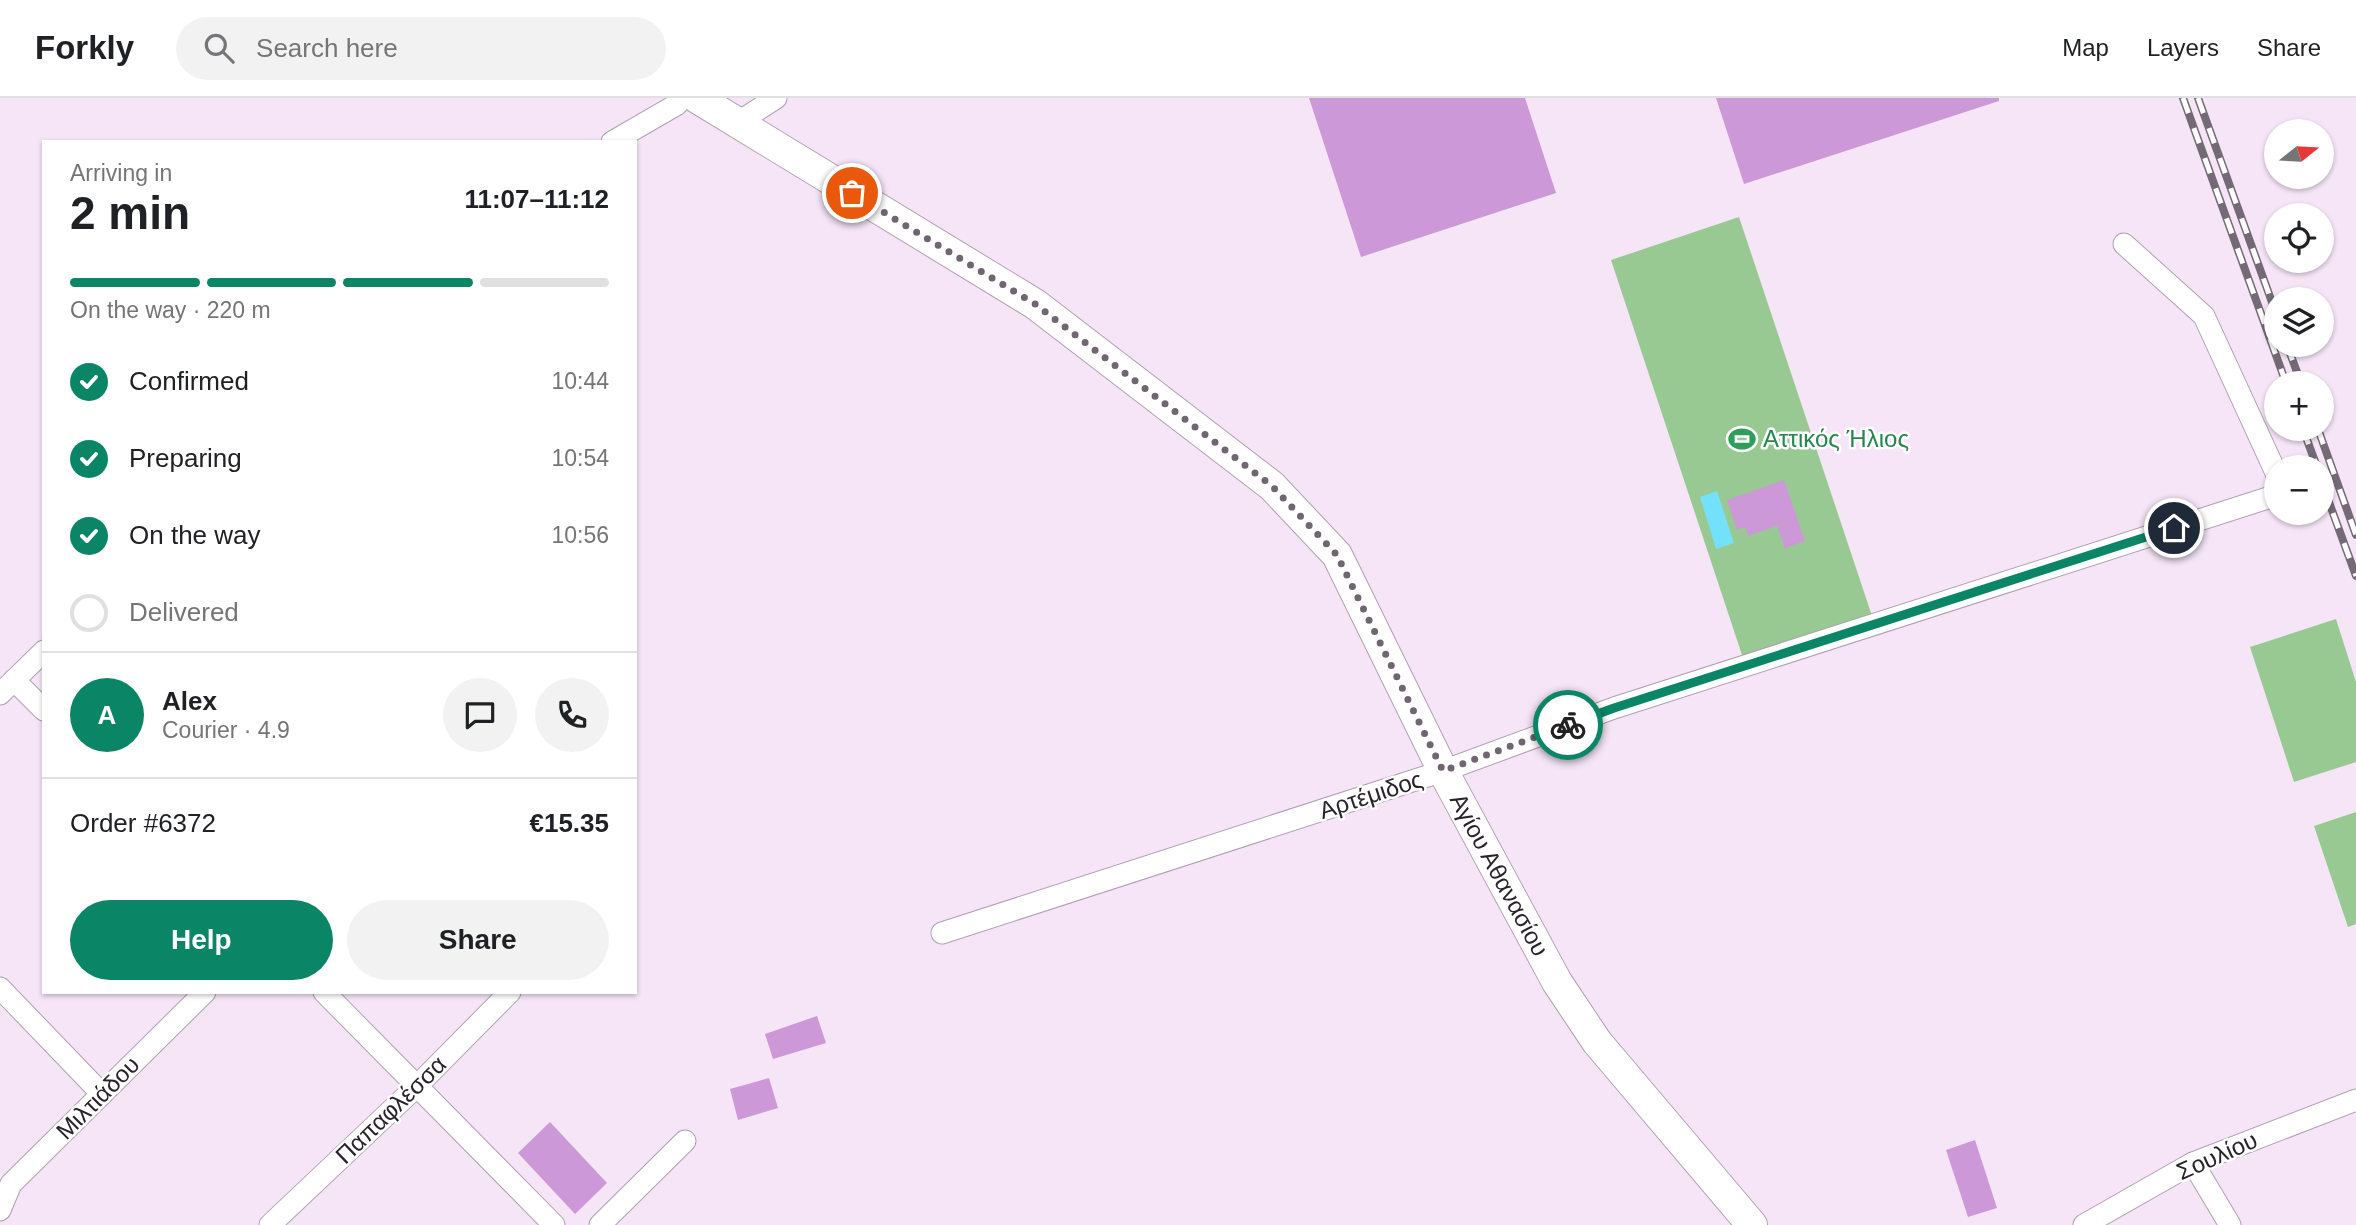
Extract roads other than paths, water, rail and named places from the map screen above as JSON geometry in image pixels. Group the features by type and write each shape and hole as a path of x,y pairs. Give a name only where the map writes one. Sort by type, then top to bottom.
{"street":[{"path":"615,140 676,105 683,98"},
{"name":"Αγίου Αθανασίου","path":"697,98 1035,304 1272,486 1337,555 1443,771 1557,982 1597,1042 1752,1225"},
{"path":"737,123 776,98"},
{"path":"2124,244 2204,316 2268,455"},
{"name":"Αρτέμιδος","path":"942,933 1443,771 1614,708 2264,499"},
{"path":"42,653 7,687 42,709"},
{"path":"0,988 102,1094"},
{"name":"Μιλτιάδου","path":"0,1210 11,1184 203,994"},
{"path":"326,994 554,1225"},
{"name":"Παπαφλέσσα","path":"270,1225 508,994"},
{"name":"Σουλίου","path":"2084,1225 2193,1163 2356,1100"},
{"path":"600,1225 685,1141"},
{"path":"2193,1163 2230,1225"}],"water":[{"path":"1717,491 1734,543 1716,549 1700,497"}],"railway":[{"path":"2183,98 2282,371"},
{"path":"2198,98 2266,287"},
{"path":"2291,357 2297,371"},
{"path":"2307,441 2313,455"},
{"path":"2322,441 2356,535"},
{"path":"2334,516 2356,576"}],"place":[{"name":"Αττικός Ήλιος","path":"1742,439"}]}
